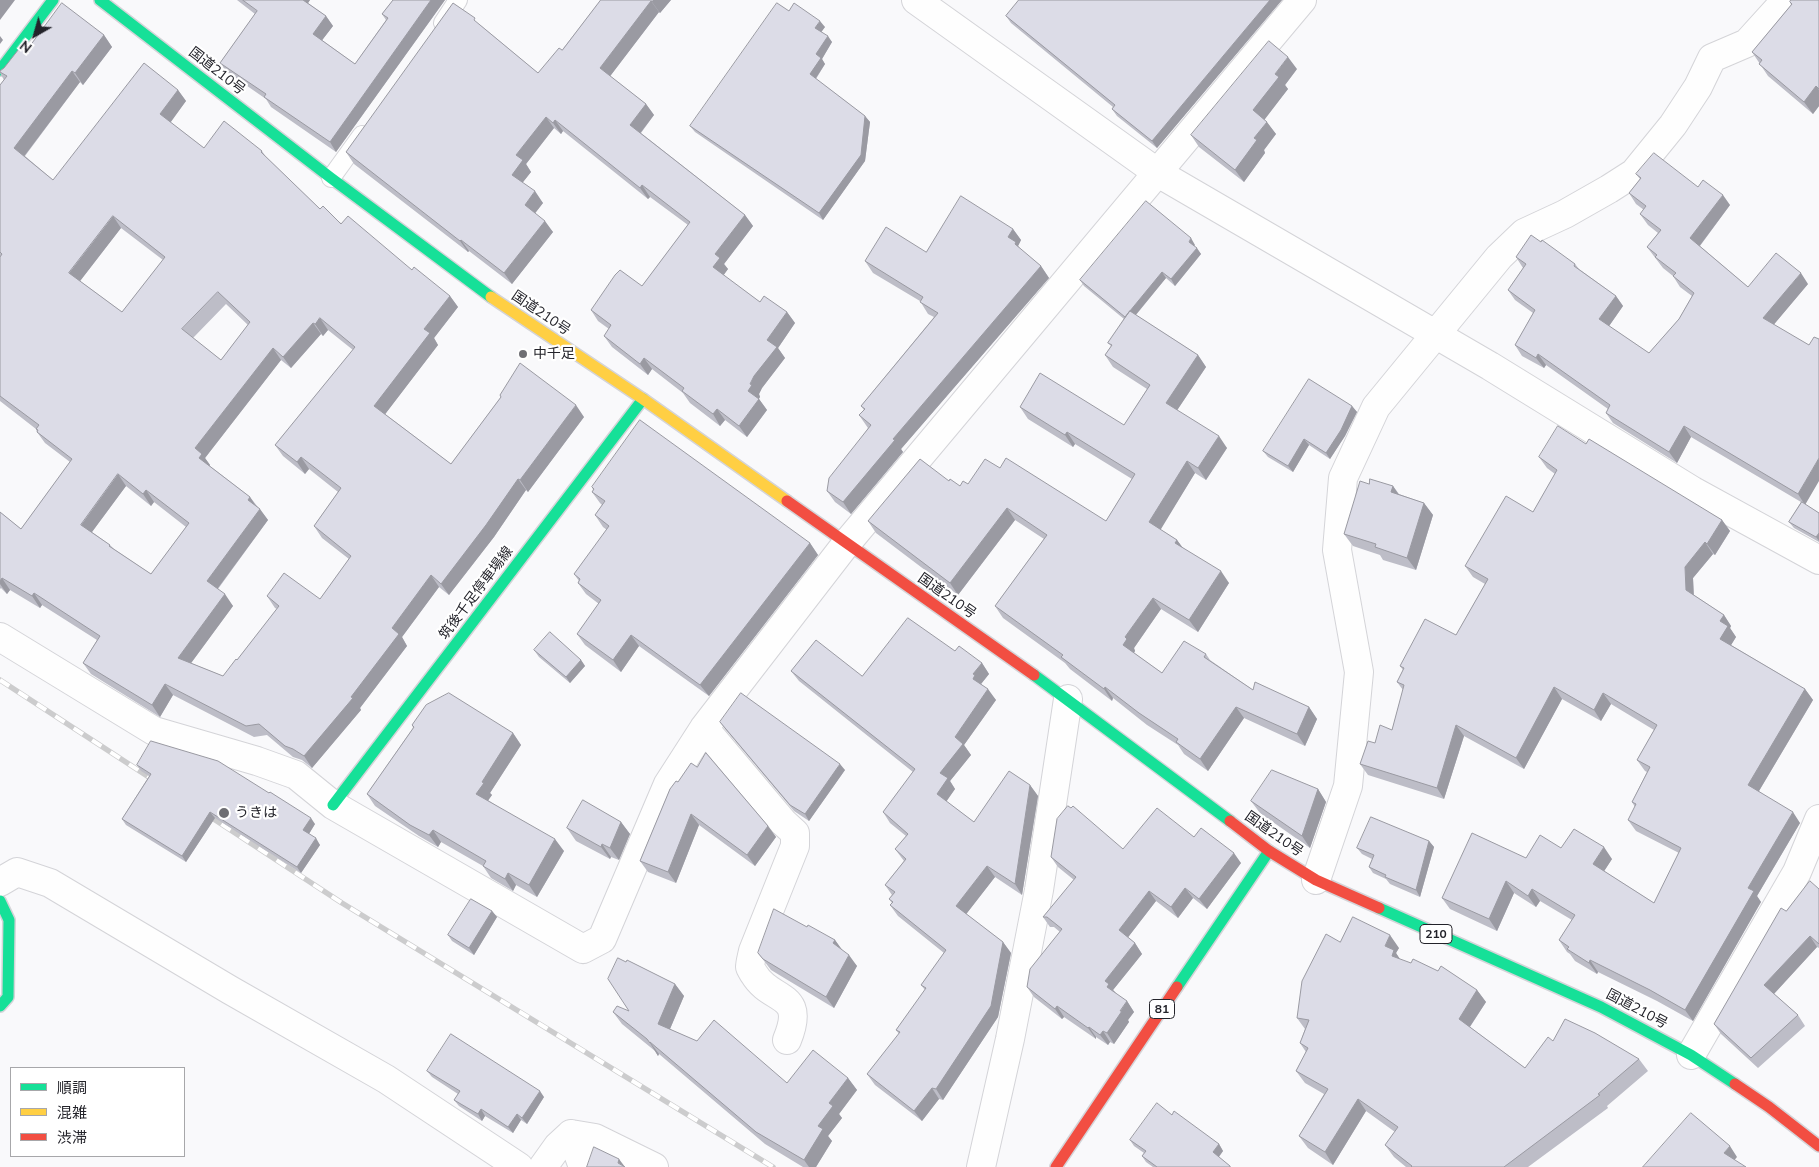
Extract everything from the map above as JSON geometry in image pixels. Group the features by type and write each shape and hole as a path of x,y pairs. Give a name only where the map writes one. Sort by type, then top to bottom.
{"main road":[{"path":"0,70 53,0"},
{"name":"国道210号","path":"100,0 331,178 495,300 642,399 1068,699 1268,851 1316,880 1601,1007 1691,1055 1769,1107 1819,1146"},
{"name":"筑後千足停車場線","path":"333,805 642,399"},
{"name":"81","path":"1056,1167 1268,851"},
{"path":"0,901 9,920 8,997 0,1006"}],"street":[{"path":"916,0 1158,173 1498,371 1693,491 1819,560"},
{"path":"0,637 154,731 257,761 296,775 333,805 583,949 602,939 668,784 704,728 846,544 1302,0"},
{"path":"1316,880 1348,786 1359,672 1337,550 1343,478 1376,407 1499,257 1524,233 1565,214 1634,173 1673,125 1698,87 1712,58 1747,43 1786,0"},
{"path":"981,1167 1010,1039 1039,890 1068,699"},
{"path":"704,728 771,808 795,833 795,846 753,951 750,968 757,980 785,1000 792,1010 793,1026 787,1040"},
{"path":"1691,1055 1797,872 1819,819"},
{"path":"0,882 17,872 50,882 230,990 386,1078 519,1167"},
{"path":"543,1167 558,1146 571,1134"},
{"path":"571,1134 583,1167"},
{"path":"571,1134 595,1138 654,1167"}],"lane":[{"path":"430,40 458,0"},
{"path":"331,178 372,121"}],"building":[{"path":"243,0 303,0 326,16 313,34 355,64 388,18 382,14 393,0 431,0 330,142 264,97 266,94 220,63 257,11"},
{"path":"601,0 654,0 651,1 600,68 646,104 630,125 745,215 715,254 720,258 713,267 760,302 764,296 787,312 767,340 777,347 750,384 752,385 748,391 759,399 739,426 717,409 713,414 682,391 684,388 644,358 640,364 604,336 611,325 591,310 615,275 620,270 642,286 690,222 642,185 640,188 555,120 553,123 546,117 516,155 523,160 512,175 535,191 525,205 545,221 504,273 346,152 453,3 475,18 474,20 538,73 559,48 562,50"},
{"path":"1019,0 1270,0 1152,141 1112,109 1115,105 1006,16"},
{"path":"1791,0 1819,0 1819,89 1816,86 1804,102 1759,64 1762,60 1752,52 1792,4"},
{"path":"62,3 104,35 75,73 72,71 14,148 53,180 144,63 178,90 160,114 204,148 224,121 262,151 320,209 323,206 341,224 348,216 412,270 414,267 450,296 424,329 430,333 374,406 451,464 501,397 500,395 520,363 576,405 520,480 518,479 441,584 431,575 392,628 399,634 351,697 353,698 304,756 285,746 259,724 246,726 165,684 152,705 83,663 100,636 34,593 32,596 2,578 0,581 0,512 21,529 72,459 37,432 38,430 36,429 39,425 0,396 0,257 2,254 0,252 0,85 7,76 0,71 22,45 28,48","holes":["113,216 165,257 122,312 69,273","218,292 250,322 221,360 182,329","320,318 355,347 275,445 297,462 301,457 341,488 314,526 351,556 320,599 284,573 267,596 279,606 223,676 178,658 225,594 207,581 260,509 248,500 250,497 199,458 202,454 195,448 273,348 283,357 313,323 315,324","118,474 143,494 146,490 189,523 151,574 81,525"]},
{"path":"777,3 789,11 794,3 820,21 815,28 828,36 816,54 821,58 810,74 865,116 861,155 819,213 690,126"},
{"path":"1269,41 1288,57 1275,74 1279,77 1253,110 1267,122 1254,138 1257,140 1235,170 1191,135"},
{"path":"1654,153 1698,187 1703,180 1723,195 1690,238 1748,287 1776,253 1801,273 1763,318 1809,345 1814,337 1819,339 1819,458 1798,494 1684,426 1669,452 1606,413 1610,405 1538,354 1536,358 1515,345 1535,310 1508,290 1526,264 1516,257 1531,235 1541,242 1542,240 1616,296 1599,319 1649,353 1679,319 1694,293 1673,276 1676,273 1655,257 1657,255 1647,247 1661,230 1640,214 1646,206 1629,193 1641,178 1636,174"},
{"path":"961,196 1013,229 1008,237 1016,242 1015,244 1041,266 893,439 895,440 843,502 827,491 829,478 871,425 859,415 865,409 861,406 938,313 920,302 923,297 865,261 886,227 926,252"},
{"path":"1146,201 1191,238 1189,242 1197,248 1171,279 1162,272 1125,317 1080,280"},
{"path":"1130,311 1198,355 1166,403 1219,436 1198,468 1187,461 1149,522 1177,540 1175,543 1221,571 1189,620 1153,598 1125,637 1127,639 1123,645 1162,673 1184,641 1206,654 1204,657 1253,690 1255,682 1309,707 1297,734 1236,707 1200,759 1176,742 1178,739 1105,687 1104,689 1061,657 1063,655 995,606 1047,535 1007,508 950,583 868,521 920,459 949,481 950,479 960,486 963,481 968,484 985,459 1000,468 1006,458 1106,521 1135,474 1067,432 1065,435 1020,407 1040,373 1124,425 1150,385 1105,355 1112,345 1108,343"},
{"path":"1309,379 1352,406 1341,430 1326,453 1304,439 1288,466 1263,451"},
{"path":"640,420 810,543 700,685 631,635 613,660 577,634 601,600 578,583 580,579 574,574 609,526 595,515 605,501 592,492 594,489 592,487"},
{"path":"1558,426 1586,444 1589,439 1722,520 1707,544 1705,542 1685,567 1686,590 1724,615 1720,621 1728,626 1720,639 1805,689 1748,785 1793,812 1748,888 1754,891 1685,1010 1590,960 1589,963 1567,949 1569,947 1559,940 1575,915 1532,889 1528,896 1506,881 1489,919 1442,898 1472,833 1526,858 1540,835 1561,848 1574,829 1604,847 1593,864 1654,903 1681,848 1628,820 1636,804 1632,802 1650,767 1637,760 1657,725 1603,693 1594,710 1554,687 1516,758 1456,725 1437,788 1360,764 1368,741 1375,743 1380,725 1392,730 1404,685 1397,682 1404,668 1400,666 1425,619 1456,635 1488,579 1465,566 1506,496 1533,512 1557,470 1539,457"},
{"path":"1370,479 1393,486 1391,492 1424,503 1407,558 1375,547 1376,544 1344,534 1360,481 1369,484"},
{"path":"1802,502 1819,513 1819,533 1816,537 1789,522"},
{"path":"908,618 955,651 959,646 982,663 973,674 975,675 973,679 988,689 955,737 963,744 940,773 948,778 937,794 974,822 1009,771 1030,785 1015,884 987,866 956,906 1003,942 991,1006 936,1089 932,1088 914,1111 867,1074 900,1032 896,1030 926,988 921,985 946,950 890,905 893,902 889,899 895,892 885,885 906,859 895,849 908,834 883,812 915,769 791,671 816,640 862,676"},
{"path":"550,632 581,660 566,677 534,650"},
{"path":"449,693 513,733 476,794 555,839 529,885 508,873 505,879 483,866 486,861 433,830 429,835 410,825 367,794 414,727 412,725 426,705"},
{"path":"741,693 840,764 805,814 790,805 720,722"},
{"path":"151,741 218,761 311,818 303,830 316,838 297,867 210,812 182,856 122,819 151,774 137,765"},
{"path":"706,753 768,826 747,855 691,814 668,872 640,861 670,789 676,781 678,782 691,763 697,767"},
{"path":"1272,770 1318,789 1302,836 1251,801"},
{"path":"583,800 621,822 610,848 602,844 601,847 567,828"},
{"path":"1068,806 1071,808 1073,806 1123,849 1157,808 1194,837 1201,828 1234,853 1199,899 1185,888 1171,907 1149,891 1119,930 1135,943 1105,981 1109,984 1107,987 1127,1001 1107,1033 1103,1031 1100,1035 1057,1006 1055,1009 1027,987 1030,969 1062,929 1047,917 1043,917 1076,877 1051,857 1057,819"},
{"path":"1371,817 1429,841 1416,890 1385,877 1386,875 1369,867 1374,855 1357,848"},
{"path":"1810,881 1819,889 1819,944 1810,936 1764,985 1798,1015 1751,1058 1714,1024 1781,908 1786,911"},
{"path":"471,899 492,911 469,948 448,935"},
{"path":"774,909 835,940 833,943 849,955 826,997 763,959 758,953"},
{"path":"1353,917 1390,935 1385,946 1394,950 1392,956 1411,963 1413,959 1438,971 1441,966 1477,990 1459,1019 1525,1068 1548,1037 1553,1041 1565,1019 1595,1033 1639,1059 1598,1094 1600,1095 1504,1167 1411,1167 1385,1145 1398,1127 1358,1099 1325,1152 1299,1136 1328,1089 1296,1071 1308,1048 1300,1043 1309,1020 1297,1018 1302,981 1326,934 1340,942"},
{"path":"618,958 626,962 627,960 675,984 658,1024 697,1041 714,1020 787,1083 813,1050 848,1078 829,1103 833,1106 818,1126 823,1129 804,1160 756,1132 613,1012 617,1006 629,1011 608,979"},
{"path":"451,1034 540,1091 522,1118 517,1114 508,1127 481,1109 478,1114 454,1100 460,1091 427,1071"},
{"path":"1157,1103 1172,1115 1174,1111 1219,1144 1213,1152 1230,1167 1157,1167 1142,1156 1146,1151 1130,1140"},
{"path":"1691,1113 1730,1146 1724,1153 1746,1167 1643,1167"},
{"path":"594,1147 619,1159 618,1163 625,1167 587,1167"}],"railway":[{"path":"0,680 161,785"},
{"path":"203,812 342,903 773,1167"}],"traffic: fast":[{"path":"0,70 53,0"},
{"path":"100,0 331,178 491,297"},
{"path":"333,805 643,399"},
{"path":"1034,675 1230,821"},
{"path":"1177,987 1269,851"},
{"path":"0,901 9,920 8,997 0,1006"},
{"path":"1379,908 1601,1007 1691,1055 1735,1084"}],"traffic: slow":[{"path":"491,297 643,399 787,501"}],"traffic: jam":[{"path":"787,501 1034,675"},
{"path":"1230,821 1269,851 1316,880 1379,908"},
{"path":"1056,1167 1177,987"},
{"path":"1735,1084 1769,1107 1819,1146"}],"place":[{"name":"中千足","path":"523,354"},
{"name":"うきは","path":"224,813"}]}
